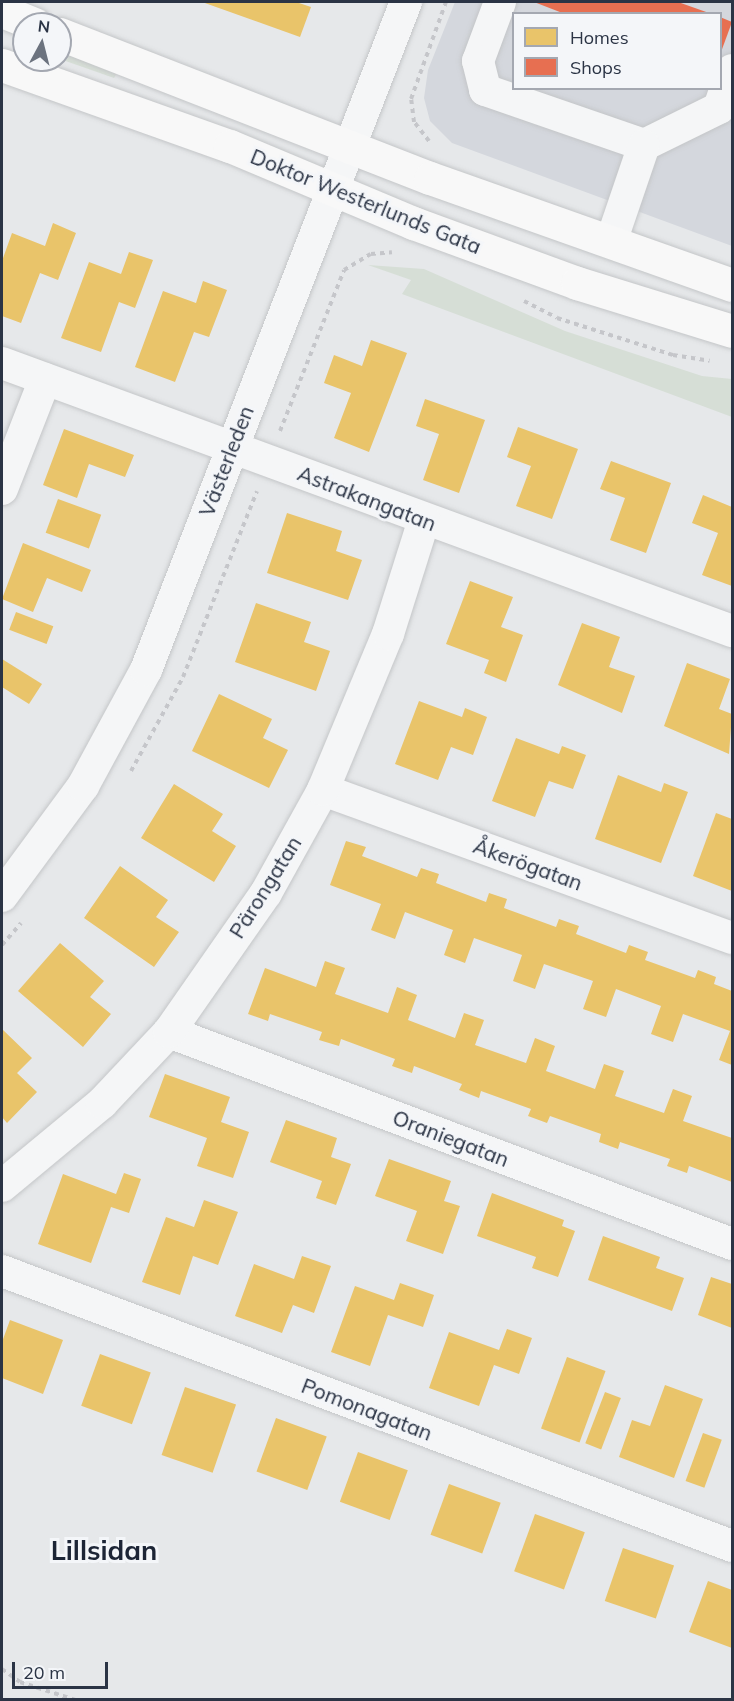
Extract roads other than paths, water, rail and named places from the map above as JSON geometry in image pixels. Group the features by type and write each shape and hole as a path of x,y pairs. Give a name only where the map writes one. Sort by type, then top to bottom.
{"main road":[{"name":"Doktor Westerlunds Gata","path":"72,39 351,147 732,285"},
{"name":"Doktor Westerlunds Gata","path":"2,65 230,146 334,190 577,283 732,331"}],"street":[{"name":"Västerleden","path":"2,896 83,786 117,730 146,670 406,2"},
{"path":"496,3 478,62 485,90 644,145"},
{"path":"610,242 644,145 719,108 732,70"},
{"name":"Astrakangatan","path":"2,363 424,520 732,631"},
{"path":"2,489 45,379"},
{"name":"Pärongatan","path":"2,1186 102,1103 170,1032 266,893 324,790 388,634 424,520"},
{"name":"Åkerögatan","path":"324,790 732,938"},
{"name":"Oraniegatan","path":"170,1032 732,1244"},
{"name":"Pomonagatan","path":"2,1271 732,1546"}],"district":[{"name":"Lillsidan","path":"104,1551"}]}
